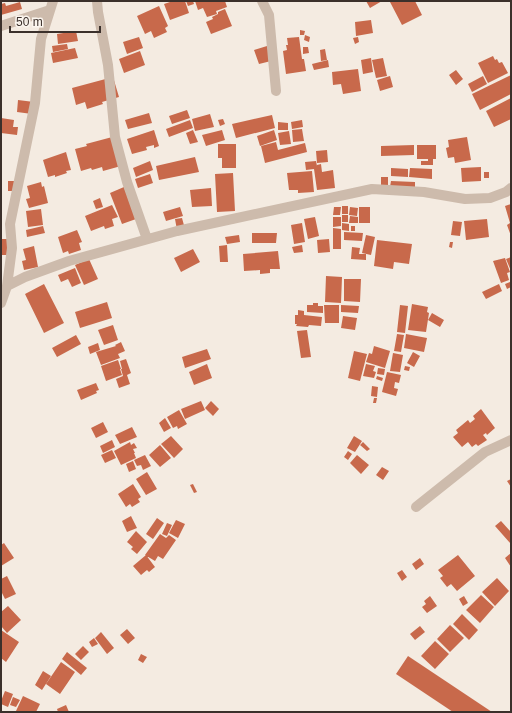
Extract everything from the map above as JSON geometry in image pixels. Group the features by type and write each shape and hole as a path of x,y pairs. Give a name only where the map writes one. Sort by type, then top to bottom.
{"street":[{"path":"97,1 108,65 116,137 127,182 147,239"},
{"path":"262,1 269,15 276,91"},
{"path":"1,26 51,5"},
{"path":"1,303 7,286 12,248 6,224 35,103 41,39 51,5"},
{"path":"7,286 25,277 69,261 177,231 372,189 424,192 471,199 490,198 506,192 511,188"},
{"path":"416,507 485,452 511,440"}],"building":[{"path":"173,1 185,1 189,13 170,20 164,4"},
{"path":"186,1 193,1 194,4 188,6"},
{"path":"195,1 225,1 227,7 216,11 217,14 207,17 203,8 198,10"},
{"path":"366,1 382,1 370,8"},
{"path":"415,1 422,15 402,25 390,2"},
{"path":"20,2 22,9 1,15 1,4 5,3 6,6"},
{"path":"159,6 168,26 165,28 167,32 154,38 151,31 145,34 137,16"},
{"path":"225,9 232,26 211,34 206,22 213,19 212,17 218,14 218,12"},
{"path":"371,20 373,33 356,36 355,22"},
{"path":"300,30 305,31 304,35 300,35"},
{"path":"76,31 78,41 58,44 57,34"},
{"path":"305,35 310,37 309,42 304,40"},
{"path":"139,37 143,48 127,54 123,42"},
{"path":"299,37 302,59 304,59 306,71 286,74 283,51 287,50 287,38"},
{"path":"358,37 359,42 355,44 353,38"},
{"path":"67,44 68,49 53,52 52,46"},
{"path":"267,46 271,61 259,64 254,50"},
{"path":"303,47 308,47 309,53 303,54"},
{"path":"75,48 78,58 53,63 51,53"},
{"path":"325,49 327,60 321,61 320,50"},
{"path":"140,51 145,65 124,73 119,59"},
{"path":"493,56 499,63 502,62 508,73 488,83 478,63"},
{"path":"371,58 373,72 363,74 361,60"},
{"path":"383,58 387,76 376,78 372,60"},
{"path":"328,60 329,67 314,70 312,64"},
{"path":"358,69 361,91 343,94 341,84 333,85 332,72"},
{"path":"456,70 463,79 456,85 449,75"},
{"path":"511,75 511,94 480,110 472,94"},
{"path":"390,76 393,87 380,91 377,80"},
{"path":"483,76 487,84 472,92 468,84"},
{"path":"113,77 119,97 102,102 103,104 87,109 85,102 76,105 72,88"},
{"path":"511,98 511,119 494,127 486,111"},
{"path":"18,100 34,102 32,114 17,112"},
{"path":"187,110 190,118 172,124 169,116"},
{"path":"149,113 152,123 128,129 125,120"},
{"path":"210,114 214,127 195,131 192,119"},
{"path":"272,115 275,128 236,138 232,124"},
{"path":"1,118 14,120 13,127 18,127 17,135 1,133"},
{"path":"223,119 225,124 220,126 218,120"},
{"path":"190,120 193,128 169,137 166,129"},
{"path":"302,120 303,127 292,129 291,122"},
{"path":"278,122 288,123 288,130 278,130"},
{"path":"302,129 304,141 293,142 292,130"},
{"path":"154,130 159,146 154,148 154,145 146,147 147,150 132,154 127,139"},
{"path":"193,130 198,142 190,144 186,133"},
{"path":"222,130 225,140 206,146 202,135"},
{"path":"274,130 277,140 260,146 257,136"},
{"path":"289,131 291,144 280,145 278,133"},
{"path":"116,136 121,166 103,171 102,167 81,171 75,149 87,146 86,144"},
{"path":"467,137 471,160 455,163 454,157 448,158 446,148 449,147 448,140"},
{"path":"276,142 278,150 305,143 307,152 265,163 261,146"},
{"path":"218,144 236,144 236,168 222,168 222,158 218,158"},
{"path":"414,145 414,155 381,156 381,146"},
{"path":"417,145 436,145 436,159 433,159 433,165 421,165 421,161 428,161 428,159 417,159"},
{"path":"327,150 328,162 317,163 316,151"},
{"path":"66,152 71,170 55,177 55,175 48,177 43,160"},
{"path":"195,157 199,172 159,180 156,166"},
{"path":"150,161 153,170 136,177 133,168"},
{"path":"316,161 317,166 321,164 322,172 333,170 335,188 317,190 314,169 306,170 305,162"},
{"path":"481,167 481,181 462,182 461,168"},
{"path":"391,168 408,169 408,177 391,176"},
{"path":"410,168 432,169 432,179 409,177"},
{"path":"312,171 314,192 298,193 298,190 289,190 287,173"},
{"path":"484,172 489,172 489,178 484,178"},
{"path":"233,173 235,211 217,212 215,174"},
{"path":"150,174 153,183 138,188 135,179"},
{"path":"381,177 388,177 388,189 381,189"},
{"path":"8,181 16,181 14,191 8,191"},
{"path":"391,181 415,182 415,188 390,187"},
{"path":"41,182 42,187 44,186 48,203 29,208 26,199 30,198 27,186"},
{"path":"124,187 136,219 122,224 110,193"},
{"path":"211,188 212,206 192,207 190,190"},
{"path":"100,198 103,207 96,209 93,201"},
{"path":"511,204 511,236 507,225 510,223 505,206"},
{"path":"112,205 118,217 112,219 114,226 105,229 104,226 91,231 85,216"},
{"path":"342,206 348,206 348,214 342,214"},
{"path":"180,207 183,216 166,221 163,212"},
{"path":"334,207 341,207 340,215 333,215"},
{"path":"350,207 358,208 357,216 349,215"},
{"path":"359,207 370,207 370,223 359,223"},
{"path":"41,209 43,225 28,227 26,211"},
{"path":"342,215 348,215 348,222 342,222"},
{"path":"350,216 358,217 358,223 349,223"},
{"path":"315,217 319,236 308,239 304,219"},
{"path":"333,217 341,217 341,226 333,227"},
{"path":"182,218 185,229 177,230 175,219"},
{"path":"487,219 489,237 466,240 464,221"},
{"path":"453,221 462,222 460,236 451,235"},
{"path":"302,223 305,242 294,244 291,225"},
{"path":"342,223 349,224 349,231 342,230"},
{"path":"43,226 45,233 27,237 26,230"},
{"path":"351,226 355,226 355,231 351,231"},
{"path":"333,228 341,229 341,249 333,249"},
{"path":"77,230 82,242 79,243 81,250 69,254 68,251 63,253 58,237"},
{"path":"344,232 363,233 362,241 344,240"},
{"path":"252,233 277,233 276,243 252,243"},
{"path":"239,235 240,242 227,244 225,237"},
{"path":"366,235 375,237 371,255 362,253"},
{"path":"1,239 8,239 8,255 1,255"},
{"path":"329,239 330,252 318,253 317,240"},
{"path":"377,240 412,244 409,264 394,262 393,269 374,266"},
{"path":"450,242 453,242 452,248 449,247"},
{"path":"227,245 228,262 220,262 219,246"},
{"path":"302,245 303,252 294,253 292,247"},
{"path":"34,246 38,267 24,270 22,261 26,260 23,249"},
{"path":"352,247 360,248 359,254 366,254 366,260 351,259"},
{"path":"193,249 200,262 181,272 174,258"},
{"path":"278,251 280,269 270,269 270,273 260,274 260,270 244,271 243,254"},
{"path":"511,257 511,271 506,259"},
{"path":"505,258 510,272 507,273 509,280 501,283 493,261"},
{"path":"89,259 98,279 84,285 75,265"},
{"path":"75,268 81,283 72,287 68,279 61,282 58,275"},
{"path":"326,276 342,277 341,303 325,302"},
{"path":"344,279 361,279 360,302 344,301"},
{"path":"510,282 511,287 507,289 505,284"},
{"path":"44,284 64,323 44,333 25,294"},
{"path":"499,284 502,291 486,299 482,292"},
{"path":"107,302 112,318 80,328 75,312"},
{"path":"313,303 318,303 318,306 323,306 323,313 307,312 307,305 313,305"},
{"path":"412,304 428,307 427,312 429,313 426,332 408,330"},
{"path":"324,305 339,305 339,323 325,323"},
{"path":"341,305 359,306 358,313 341,312"},
{"path":"400,305 408,306 405,333 397,332"},
{"path":"298,310 304,311 304,315 322,317 321,326 296,326 295,315 298,315"},
{"path":"432,313 444,320 440,327 428,320"},
{"path":"343,316 357,318 355,330 341,328"},
{"path":"113,325 118,340 104,345 98,330"},
{"path":"307,330 311,357 301,358 297,331"},
{"path":"397,334 404,335 401,352 394,351"},
{"path":"406,334 427,338 424,352 404,348"},
{"path":"76,335 81,344 57,357 52,348"},
{"path":"121,342 125,351 118,354 120,358 101,365 96,352 116,346 115,345"},
{"path":"98,343 100,350 90,354 88,347"},
{"path":"374,346 390,351 385,368 366,362 369,353 372,354"},
{"path":"207,349 211,359 185,368 182,357"},
{"path":"354,351 367,354 360,381 348,378"},
{"path":"413,352 420,356 414,367 407,363"},
{"path":"393,353 403,355 400,372 390,371"},
{"path":"126,359 131,373 127,375 130,384 119,388 116,379 123,376 120,361"},
{"path":"118,360 122,375 106,381 101,366"},
{"path":"207,364 212,378 194,385 189,372"},
{"path":"366,364 375,366 373,371 376,372 374,378 363,376"},
{"path":"405,366 410,367 409,371 404,370"},
{"path":"378,368 385,369 384,375 377,374"},
{"path":"387,372 401,375 399,383 395,382 394,388 398,389 396,396 382,392"},
{"path":"377,376 383,378 382,381 376,379"},
{"path":"96,383 99,390 96,391 97,393 81,400 77,390"},
{"path":"372,386 378,387 377,397 371,396"},
{"path":"374,398 377,398 376,403 373,403"},
{"path":"201,401 205,410 185,419 181,409"},
{"path":"211,401 219,409 213,416 205,408"},
{"path":"481,409 495,428 487,435 486,433 483,435 487,440 478,446 476,444 472,447 468,442 462,447 453,437 458,433 456,430 468,420 470,423 475,419 473,416"},
{"path":"179,410 187,424 178,429 177,426 173,428 167,417"},
{"path":"165,418 171,428 164,432 159,423"},
{"path":"103,422 108,432 96,438 91,428"},
{"path":"132,427 137,437 120,444 115,435"},
{"path":"171,436 183,449 174,458 161,444"},
{"path":"354,436 362,441 355,452 347,448"},
{"path":"112,440 115,447 103,453 100,446"},
{"path":"130,442 131,445 134,443 137,448 133,449 136,458 121,465 114,451"},
{"path":"363,442 370,449 367,451 360,445"},
{"path":"160,445 171,458 160,467 149,455"},
{"path":"112,450 116,458 105,463 101,455"},
{"path":"348,451 352,454 348,460 344,457"},
{"path":"145,455 151,466 143,470 141,465 137,466 134,460"},
{"path":"357,455 369,465 361,474 350,463"},
{"path":"133,461 136,469 129,472 126,464"},
{"path":"382,467 389,471 383,480 376,475"},
{"path":"147,472 157,489 146,495 136,479"},
{"path":"511,479 511,487 507,481"},
{"path":"133,484 141,497 138,499 140,502 132,507 130,504 126,507 118,494"},
{"path":"193,484 197,492 194,493 190,485"},
{"path":"131,516 137,528 127,532 122,521"},
{"path":"157,518 164,523 153,539 146,534"},
{"path":"176,520 185,524 178,538 169,533"},
{"path":"501,521 511,532 511,544 495,526"},
{"path":"167,523 172,525 167,536 162,534"},
{"path":"136,531 147,542 137,554 131,549 133,547 127,542"},
{"path":"160,534 166,538 169,535 176,540 163,559 158,556 155,561 145,555"},
{"path":"4,543 14,558 1,566 1,545"},
{"path":"511,553 511,567 505,558"},
{"path":"146,555 155,567 149,572 147,570 141,575 133,566"},
{"path":"458,555 475,576 457,591 451,584 447,587 440,578 443,576 438,570"},
{"path":"420,558 424,564 416,570 412,564"},
{"path":"402,570 407,577 402,581 397,573"},
{"path":"7,576 16,594 5,599 1,591 1,579"},
{"path":"497,578 509,591 495,606 482,592"},
{"path":"481,595 494,607 480,623 466,610"},
{"path":"430,596 437,606 427,613 422,607 426,604 424,601"},
{"path":"464,596 468,603 463,606 459,599"},
{"path":"8,606 21,620 7,633 1,626 1,612"},
{"path":"462,614 478,630 469,640 453,624"},
{"path":"450,625 464,638 450,652 437,639"},
{"path":"420,626 425,632 415,640 410,634"},
{"path":"127,629 135,638 128,644 120,635"},
{"path":"1,630 19,642 6,662 1,658"},
{"path":"101,632 114,648 107,654 95,638"},
{"path":"94,638 98,644 92,647 89,642"},
{"path":"435,641 449,654 435,669 421,656"},
{"path":"83,646 89,652 81,660 75,654"},
{"path":"67,652 87,668 81,675 62,659"},
{"path":"141,654 147,657 143,663 138,660"},
{"path":"408,656 492,712 453,712 396,674"},
{"path":"61,662 75,672 60,694 46,684"},
{"path":"43,671 51,676 42,690 35,685"},
{"path":"5,691 13,694 8,707 1,704"},
{"path":"23,696 40,704 36,712 16,711"},
{"path":"13,697 20,700 16,707 10,705"},
{"path":"66,705 69,712 58,712 57,709"}]}
